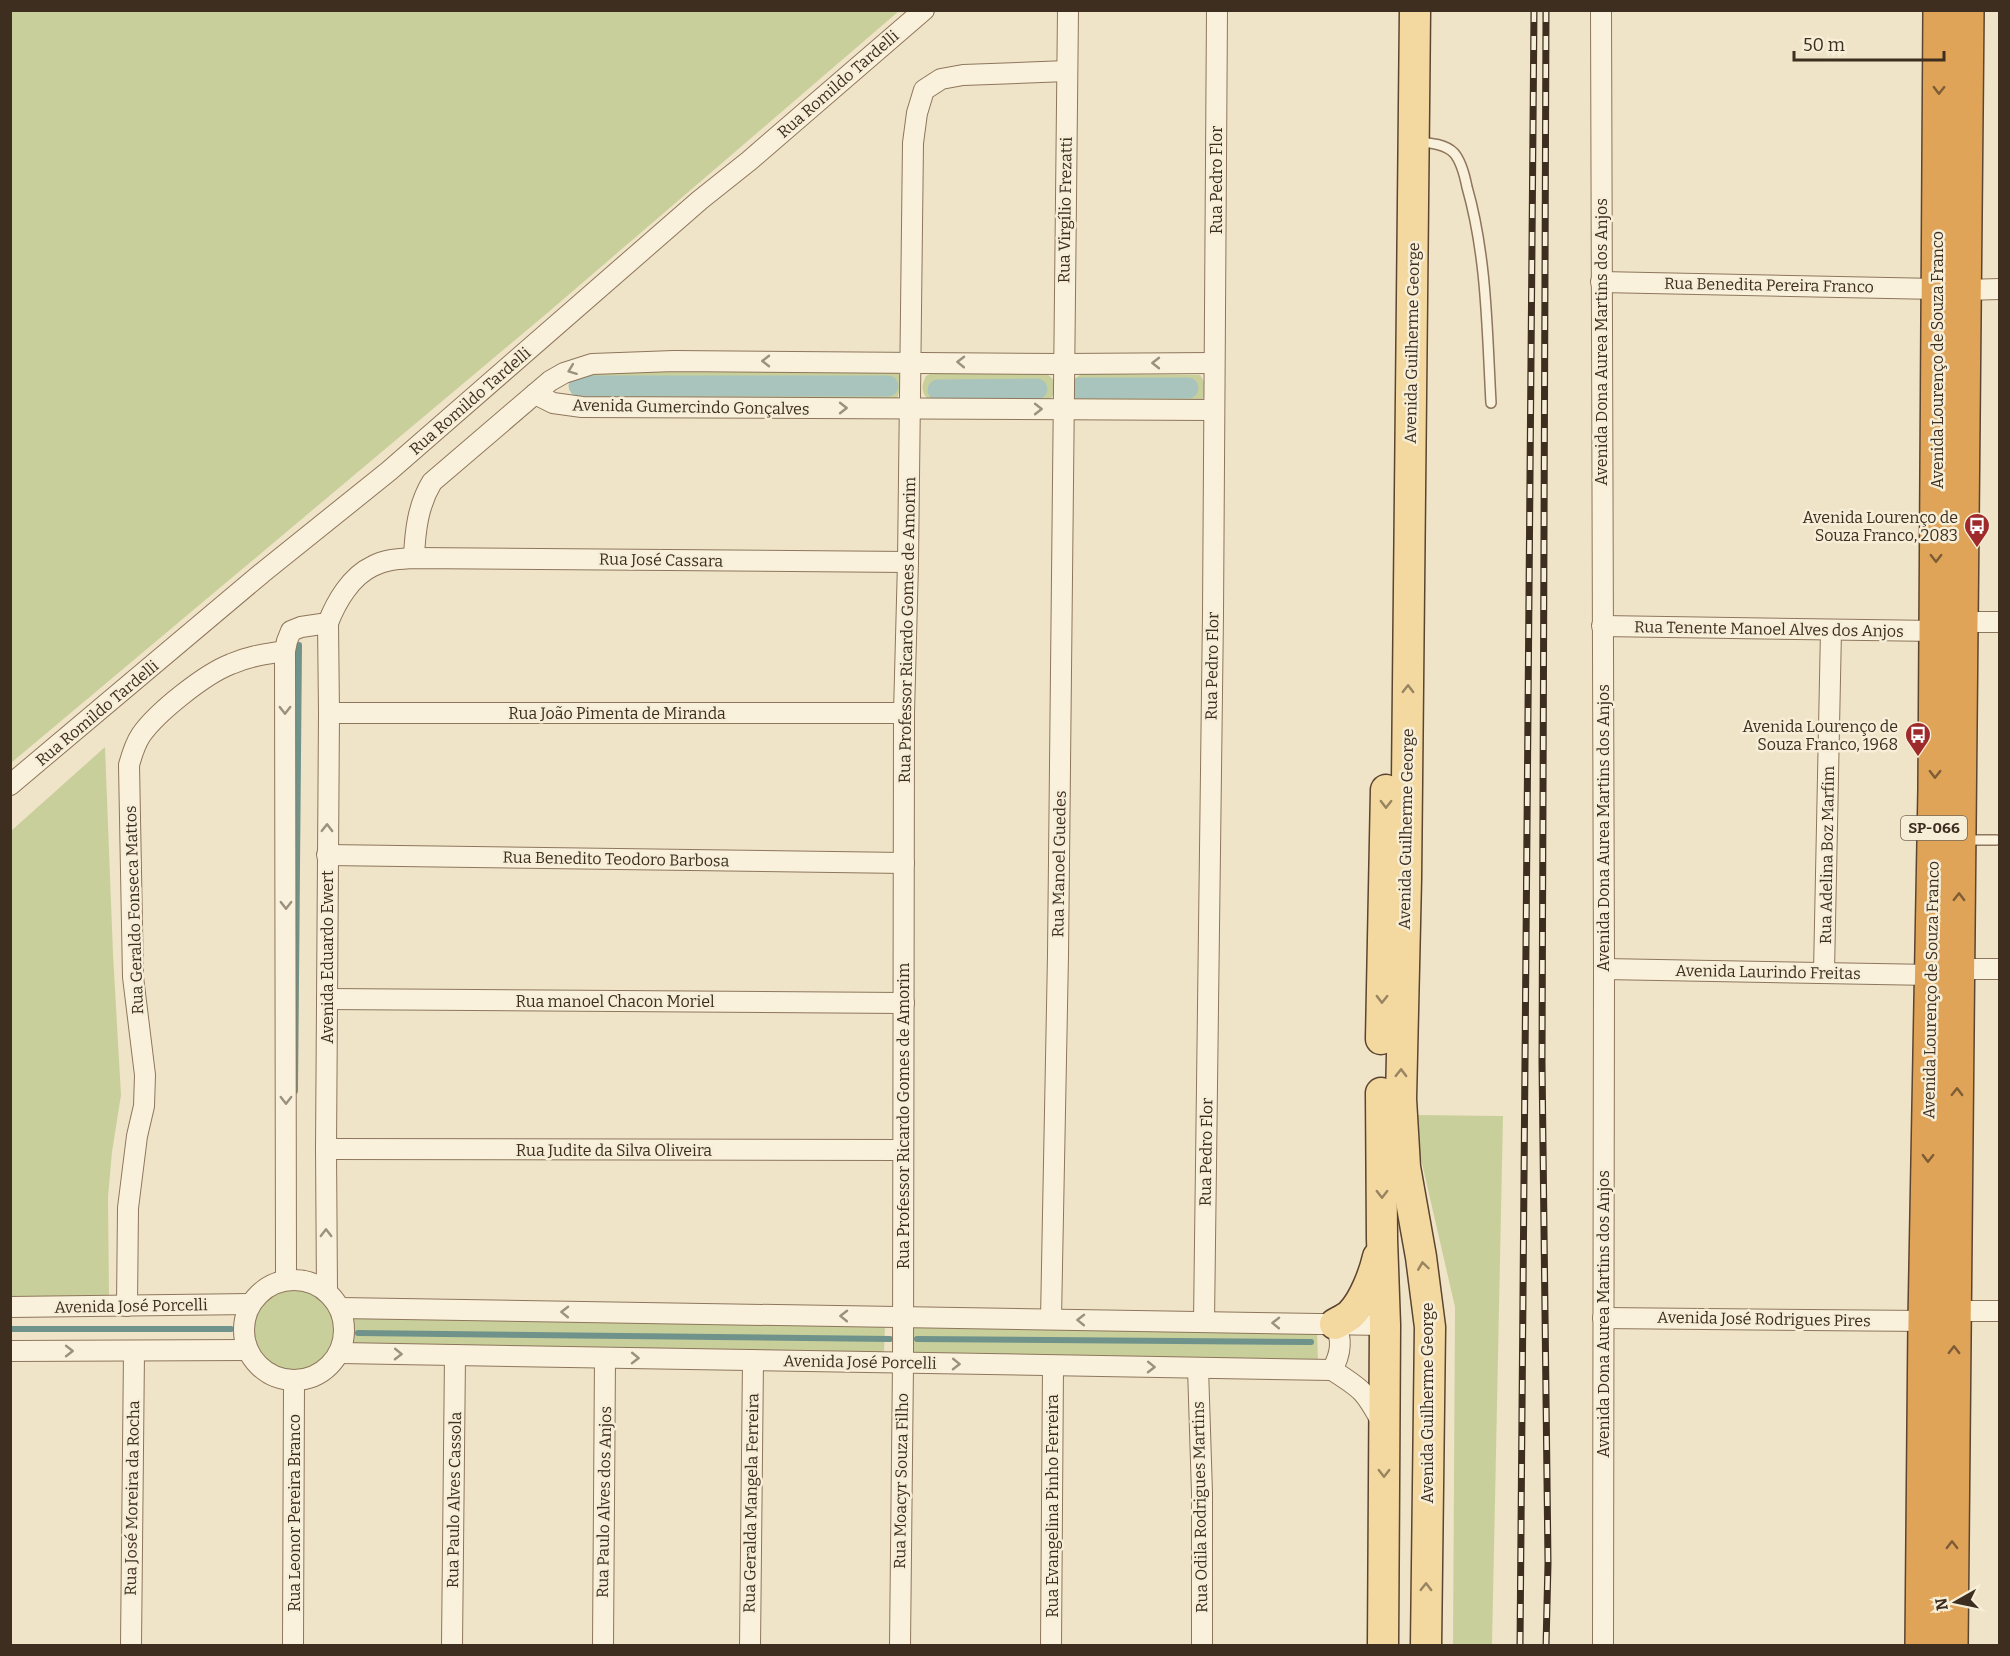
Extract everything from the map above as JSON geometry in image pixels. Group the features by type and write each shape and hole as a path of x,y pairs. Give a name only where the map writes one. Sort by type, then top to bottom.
{"highway":[{"name":"Avenida Lourenço de Souza Franco","path":"1922,1646 1939,1316 1949,627 1951,289 1940,10"},
{"name":"Avenida Lourenço de Souza Franco","path":"1951,289 1967,10"},
{"name":"Avenida Lourenço de Souza Franco","path":"1945,972 1960,840 1949,627"},
{"name":"Avenida Lourenço de Souza Franco","path":"1939,1316 1951,1646"}],"main road":[{"name":"Avenida Guilherme George","path":"1383,1646 1385,1325 1381,1046 1397,218 1398,10"},
{"name":"Avenida Guilherme George","path":"1415,10 1406,879 1401,1099 1405,1167 1421,1257 1430,1327 1426,1646"},
{"path":"1335,1324 1350,1316 1358,1304 1375,1270 1382,1239"},
{"path":"1385,1325 1410,1324 1413,1325 1418,1335 1428,1426"}],"street":[{"name":"Rua Romildo Tardelli","path":"10,785 262,573 389,471 700,200 758,154 924,10"},
{"name":"Rua Virgílio Frezatti","path":"1064,410 1068,10"},
{"name":"Rua Pedro Flor","path":"1204,1322 1217,10"},
{"name":"Avenida Dona Aurea Martins dos Anjos","path":"1602,10 1603,1646"},
{"name":"Rua Professor Ricardo Gomes de Amorim","path":"903,1317 904,713 913,143 917,113 924,90 941,79 963,75 1067,71"},
{"name":"Rua Benedita Pereira Franco","path":"1601,282 2000,289"},
{"name":"Avenida Gumercindo Gonçalves","path":"1214,363 674,361 592,364 564,373 535,394 553,403 582,407 1214,410"},
{"path":"414,558 414,538 418,518 424,496 432,482 535,394"},
{"name":"Rua Manoel Guedes","path":"1051,1319 1058,967 1064,410"},
{"name":"Rua José Cassara","path":"328,623 339,598 350,585 371,566 389,560 414,558 908,562"},
{"name":"Rua Tenente Manoel Alves dos Anjos","path":"1602,626 1831,630 1949,627 2000,622"},
{"path":"286,1280 285,651 286,641 291,631 328,623"},
{"name":"Avenida Eduardo Ewert","path":"327,1292 328,623"},
{"name":"Rua Adelina Boz Marfim","path":"1824,972 1831,630"},
{"name":"Rua Geraldo Fonseca Mattos","path":"127,1306 128,1208 135,1147 144,1106 146,1075 133,977 129,765 142,733 179,698 214,672 248,657 285,651"},
{"name":"Rua João Pimenta de Miranda","path":"329,713 904,713"},
{"name":"Rua Benedito Teodoro Barbosa","path":"327,855 904,863"},
{"name":"Avenida Laurindo Freitas","path":"1604,969 1824,972 1945,972 2000,969"},
{"name":"Rua manoel Chacon Moriel","path":"327,999 904,1004"},
{"name":"Rua Judite da Silva Oliveira","path":"326,1149 903,1150"},
{"path":"286,1280 300,1280 314,1284 327,1292 340,1308 344,1319 345,1336 340,1353 329,1367 319,1375 294,1381 277,1378 261,1368 248,1350 244,1329 245,1318 251,1304 260,1293 286,1280"},
{"name":"Avenida José Porcelli","path":"10,1307 251,1304"},
{"path":"340,1308 1385,1325"},
{"name":"Avenida José Rodrigues Pires","path":"1603,1318 1939,1316 2000,1311"},
{"name":"Rua Moacyr Souza Filho","path":"900,1646 903,1317"},
{"path":"1335,1324 1341,1342 1340,1352 1332,1370 1359,1387 1367,1396 1384,1427"},
{"path":"10,1351 248,1350"},
{"name":"Rua José Moreira da Rocha","path":"131,1646 134,1351"},
{"name":"Avenida José Porcelli","path":"340,1353 1332,1370"},
{"name":"Rua Paulo Alves Cassola","path":"452,1646 455,1355"},
{"name":"Rua Paulo Alves dos Anjos","path":"603,1646 605,1358"},
{"name":"Rua Geralda Mangela Ferreira","path":"750,1646 753,1360"},
{"name":"Rua Evangelina Pinho Ferreira","path":"1052,1646 1053,1366"},
{"name":"Rua Odila Rodrigues Martins","path":"1198,1368 1202,1493 1202,1646"},
{"name":"Rua Leonor Pereira Branco","path":"293,1646 294,1381"}],"lane":[{"path":"1414,142 1435,144 1454,153 1466,182 1482,261 1491,403"},
{"path":"1960,840 1995,840"}],"green space":[{"path":"11,10 899,11 545,315 11,763"},
{"path":"579,370 891,371 899,374 902,381 897,399 578,398 570,384"},
{"path":"934,372 1047,374 1054,380 1055,390 1047,402 928,400 923,386 926,376"},
{"path":"1082,374 1200,375 1204,382 1205,393 1199,404 1076,401 1071,385 1074,379"},
{"path":"105,747 121,1095 108,1197 109,1296 11,1298 11,831"},
{"path":"1416,1115 1503,1116 1492,1645 1453,1645 1455,1307 1418,1146"},
{"path":"294,1286 311,1289 325,1299 335,1313 338,1330 335,1347 325,1361 311,1371 294,1374 277,1371 263,1361 253,1347 250,1330 253,1313 263,1299 277,1289"},
{"path":"352,1318 885,1326 884,1353 352,1345"},
{"path":"910,1328 1317,1330 1318,1362 910,1357"}],"waterway":[{"path":"579,386 888,386"},
{"path":"1080,388 1188,388"},
{"path":"938,390 1037,389"},
{"path":"295,1091 299,645"},
{"path":"10,1329 231,1329"},
{"path":"358,1333 890,1339"},
{"path":"917,1339 1311,1342"}],"railway":[{"path":"1520,1646 1534,10"},
{"path":"1546,10 1542,1062 1548,1563 1546,1646"}],"place":[{"name":"Avenida Lourenço de Souza Franco, 2083","path":"1977,549"},
{"name":"Avenida Lourenço de Souza Franco, 1968","path":"1918,758"}]}
